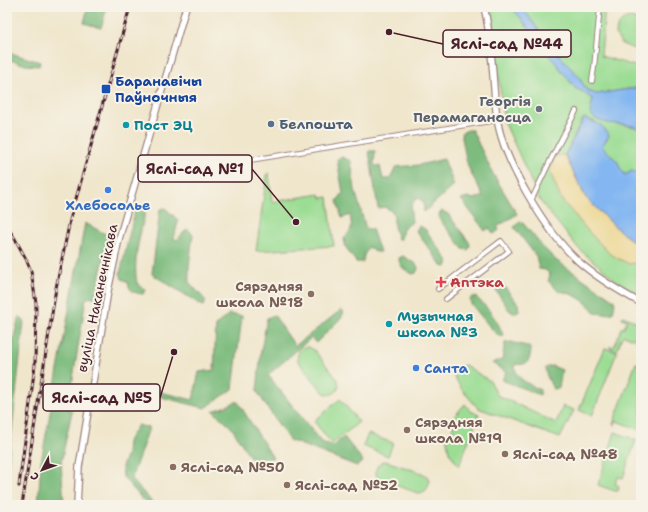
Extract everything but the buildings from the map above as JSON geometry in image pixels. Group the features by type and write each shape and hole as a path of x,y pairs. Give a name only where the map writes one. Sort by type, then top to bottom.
{"main road":[{"name":"вуліца Наканечнікава","path":"77,505 78,472 108,291 120,239 153,118 186,7"},
{"path":"484,7 493,66 497,120 502,140 531,201 552,231 578,261 601,279 641,303"}],"street":[{"path":"592,81 600,7"},
{"path":"531,201 576,111"},
{"path":"138,176 146,177 497,120"},
{"path":"438,289 501,241 509,251 446,299"}],"green space":[{"path":"88,7 107,7 101,28 84,23"},
{"path":"490,7 512,7 576,89 593,99 590,113 605,122 636,127 641,130 641,174 632,171 625,175 618,162 601,146 609,136 594,121 584,118 565,155 622,233 641,247 641,295 618,282 579,249 540,201 504,121"},
{"path":"522,7 605,7 601,56 641,68 641,87 597,94 590,92 585,88 579,77 549,45"},
{"path":"631,18 641,22 641,52 622,44 616,35 618,25 622,21"},
{"path":"7,52 40,62 39,66 26,65 7,59"},
{"path":"472,130 492,172 517,214 497,227 499,230 494,234 489,228 485,231 461,199 469,197 472,199 483,197 468,167 461,133"},
{"path":"369,151 375,151 374,166 380,166 383,179 390,179 396,167 419,165 444,159 454,185 424,212 423,201 417,198 414,201 411,212 412,222 403,229 401,239 398,239 394,227 394,213 385,207 378,208"},
{"path":"342,157 351,161 355,190 366,229 372,229 380,252 376,252 369,247 364,255 363,262 356,262 345,246 344,238 349,233 351,225 350,215 342,218 337,201 343,193 337,159"},
{"path":"269,173 272,202 320,194 321,198 328,197 334,246 256,251 267,174"},
{"path":"147,204 138,244 136,264 137,283 145,290 143,294 135,292 131,289 128,282 122,279 120,273 136,207"},
{"path":"165,208 178,220 174,239 177,240 187,229 193,234 189,266 189,282 206,301 203,306 152,274 160,209"},
{"path":"442,211 448,214 469,242 470,246 468,250 463,249 440,220 439,214"},
{"path":"520,221 557,261 614,300 615,303 613,313 595,313 579,298 569,293 558,291 548,281 550,275 546,270 539,269 536,256 514,227"},
{"path":"85,223 109,236 95,297 86,298 68,409 72,411 61,463 64,505 38,505 41,462"},
{"path":"420,226 425,229 448,261 446,267 442,266 416,231"},
{"path":"403,256 416,264 418,268 416,273 413,274 401,266 399,258"},
{"path":"496,282 501,282 518,304 519,311 517,313 513,313 509,310 493,286"},
{"path":"472,297 476,297 488,309 503,335 500,337 471,304 470,300"},
{"path":"341,310 344,312 341,318 316,343 311,338 268,375 321,442 334,446 344,437 363,461 357,466 289,440 257,391 261,351 267,318 274,315 295,346"},
{"path":"229,314 242,316 233,389 205,408 137,391 139,387 193,400 199,372 214,370 216,325"},
{"path":"19,316 24,321 7,466 7,367"},
{"path":"623,316 641,324 641,342 624,335 617,351 610,348 610,346 614,347 621,328 624,328 627,320 622,318"},
{"path":"512,342 531,349 528,362 523,364 515,364 515,369 519,377 540,390 540,395 502,380 506,372 492,363 502,360 505,343"},
{"path":"309,347 315,351 337,379 339,384 335,393 327,394 323,392 298,361 298,353 304,348"},
{"path":"605,348 617,352 592,416 579,410"},
{"path":"636,363 641,364 640,430 616,421 615,425 613,424"},
{"path":"465,365 491,382 497,395 556,423 563,406 574,410 560,438 478,408 462,390 453,374 456,368"},
{"path":"552,366 562,370 559,388 553,389 547,376 545,368"},
{"path":"340,399 359,422 332,444 314,421"},
{"path":"238,402 273,458 261,459 254,463 231,427 213,411"},
{"path":"465,404 470,411 479,414 459,466 449,452 446,435 453,428 453,418"},
{"path":"138,425 149,428 131,479 153,503 144,501 123,477 122,466 127,455 128,441"},
{"path":"615,432 636,440 623,478 618,477 615,484 619,486 618,491 598,485"},
{"path":"368,434 393,443 388,456 363,446"},
{"path":"384,461 427,476 429,484 425,491 418,493 380,480 376,475 376,469"}],"sand":[{"path":"565,155 586,198 622,233 641,247 641,262 629,264 610,254 561,199 549,169 555,157"}],"water":[{"path":"512,7 522,7 549,45 579,77 585,88 590,92 597,94 641,87 641,130 629,125 607,123 594,118 590,113 593,99 576,89"},
{"path":"584,118 601,125 608,133 609,136 602,146 618,162 625,175 632,171 641,174 641,182 636,186 635,193 641,204 641,247 622,233 586,198 565,155"}],"railway":[{"path":"22,505 56,288 70,220 130,7"},
{"path":"7,227 14,237 31,271 36,303 35,365 19,486"}],"place":[{"name":"Яслі-сад №44","path":"389,32"},
{"name":"Баранавічы Паўночныя","path":"106,89"},
{"name":"Георгія Перамаганосца","path":"539,109"},
{"name":"Белпошта","path":"271,124"},
{"name":"Пост ЭЦ","path":"126,125"},
{"name":"Хлебосолье","path":"108,190"},
{"name":"Яслі-сад №1","path":"296,222"},
{"name":"Аптэка","path":"441,282"},
{"name":"Сярэдняя школа №18","path":"311,294"},
{"name":"Музычная школа №3","path":"389,324"},
{"name":"Яслі-сад №5","path":"174,352"},
{"name":"Санта","path":"416,368"},
{"name":"Сярэдняя школа №19","path":"407,430"},
{"name":"Яслі-сад №48","path":"505,454"},
{"name":"Яслі-сад №50","path":"173,467"},
{"name":"Яслі-сад №52","path":"287,485"}]}
